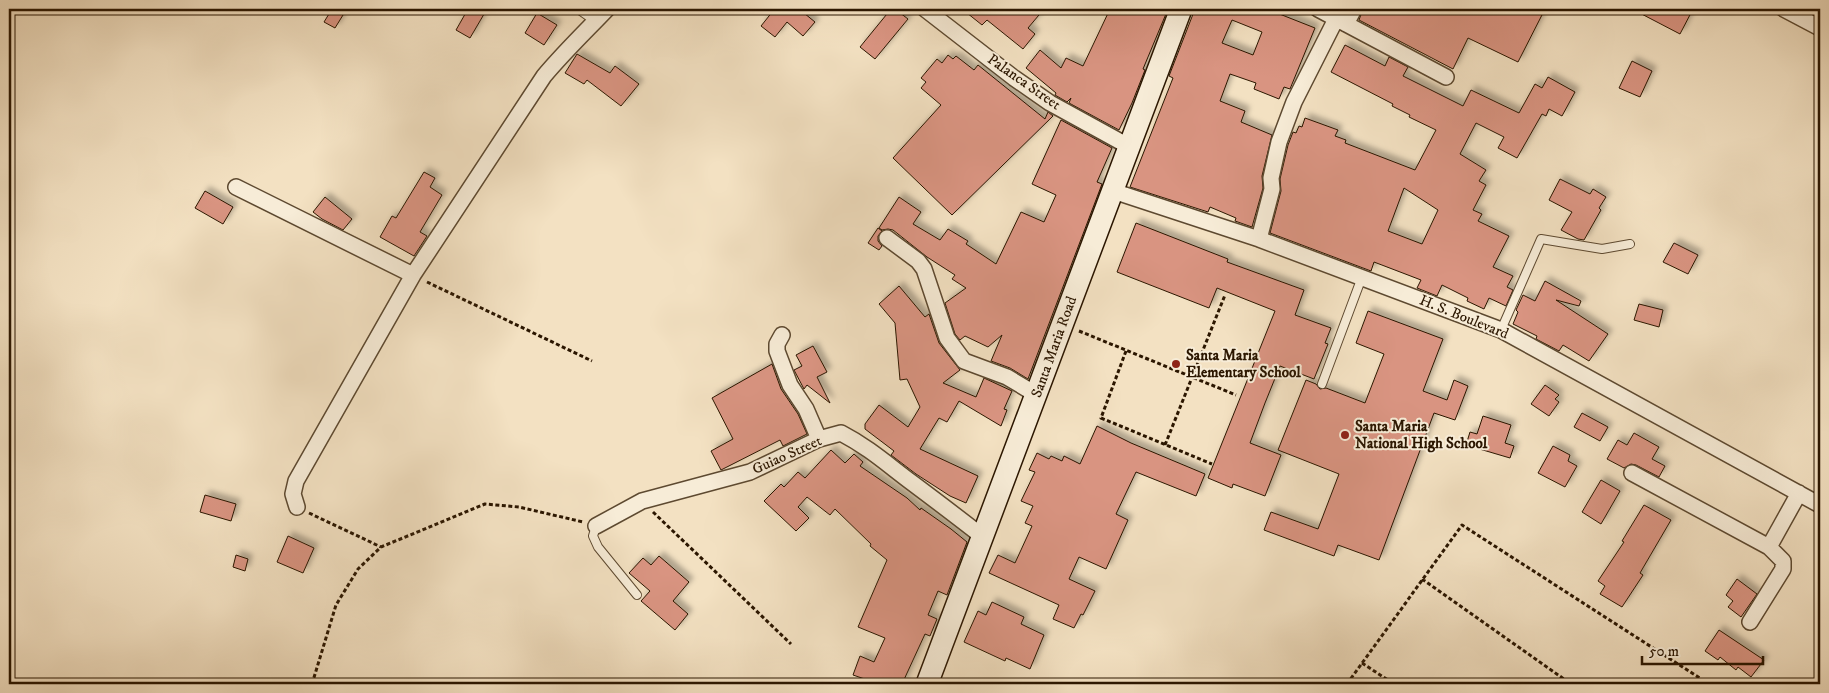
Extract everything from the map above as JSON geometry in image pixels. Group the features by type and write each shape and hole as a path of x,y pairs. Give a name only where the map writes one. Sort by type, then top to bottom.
{"main road":[{"name":"Santa Maria Road","path":"927,684 1182,9"}],"street":[{"path":"297,507 293,494 296,482 412,275 544,76 564,51 607,9"},
{"name":"Palanca Street","path":"925,9 1014,78 1050,103 1130,147"},
{"path":"1318,9 1446,77"},
{"path":"1259,239 1272,189 1271,178 1279,142 1294,102 1341,21 1354,9"},
{"path":"1784,9 1820,28"},
{"path":"236,187 412,275"},
{"name":"H. S. Boulevard","path":"1112,192 1259,239 1501,330 1820,505"},
{"path":"887,238 918,260 924,269 947,338 964,360 1007,377 1037,395"},
{"path":"782,335 777,344 776,351 790,385 806,409 819,439"},
{"name":"Guiao Street","path":"596,526 642,501 750,472 819,439 841,433 858,441 880,456 983,537"},
{"path":"1632,473 1769,546 1782,561 1783,569 1750,622"},
{"path":"1769,546 1799,493"}],"lane":[{"path":"578,9 595,21"},
{"path":"1501,330 1541,239 1602,249 1630,244"},
{"path":"1322,384 1362,277"},
{"path":"596,526 593,536 598,547 637,595"}],"path":[{"path":"412,275 592,361"},
{"path":"1165,445 1225,295"},
{"path":"1062,324 1236,395"},
{"path":"1126,351 1101,418 1212,464"},
{"path":"642,501 791,644"},
{"path":"312,684 336,605 358,569 381,547 485,504 519,507 596,526"},
{"path":"297,507 381,547"},
{"path":"1347,684 1462,525 1709,684"},
{"path":"1422,579 1571,684"},
{"path":"1362,663 1394,684"}],"building":[{"path":"332,9 343,15 335,28 324,22"},
{"path":"468,9 487,9 470,38 456,30"},
{"path":"771,9 799,9 815,22 803,36 787,22 775,37 761,26 773,11"},
{"path":"891,9 895,9 908,19 875,59 860,47"},
{"path":"962,9 1044,9 1028,28 1035,34 1023,49 987,20 982,25"},
{"path":"1110,9 1168,9 1143,69 1145,70 1132,103 1119,130 1069,103 1071,98 1067,102 1055,95 1056,93 1026,68 1040,50 1061,68 1066,58 1083,66"},
{"path":"1195,9 1278,9 1277,13 1315,28 1290,89 1284,87 1279,99 1254,89 1256,83 1230,74 1220,101 1245,111 1241,122 1272,135 1262,176 1263,188 1252,227 1235,221 1236,218 1210,207 1208,212 1130,187 1173,78 1169,76","holes":["1232,20 1262,32 1253,55 1222,43"]},
{"path":"1363,9 1545,9 1518,62 1468,38 1453,69 1359,20"},
{"path":"1632,9 1693,9 1680,34"},
{"path":"537,13 557,25 544,45 525,33"},
{"path":"1345,45 1385,66 1389,57 1408,67 1403,76 1463,106 1471,90 1519,113 1535,84 1542,88 1548,77 1575,92 1562,116 1549,109 1546,116 1542,114 1517,158 1498,148 1504,137 1476,123 1460,154 1486,170 1479,181 1486,185 1473,210 1482,214 1478,221 1509,236 1493,267 1513,276 1507,287 1513,290 1506,306 1489,298 1484,309 1467,301 1468,298 1442,285 1437,296 1417,288 1421,280 1374,262 1371,271 1270,233 1281,191 1280,179 1288,145 1293,132 1296,133 1299,126 1302,127 1305,118 1338,130 1335,136 1346,140 1345,143 1415,170 1436,130 1409,117 1410,115 1392,106 1393,104 1331,72","holes":["1404,188 1438,210 1422,244 1388,231"]},
{"path":"577,54 610,73 615,66 639,84 621,106 587,80 584,84 565,73"},
{"path":"948,55 953,59 956,56 974,70 978,65 1045,119 1048,112 1053,116 952,215 893,158 941,105 921,88 926,82 921,78 937,59 942,63"},
{"path":"1632,61 1652,71 1640,97 1619,88"},
{"path":"1061,120 1112,148 1097,182 1102,184 1028,379 1010,368 991,361 1002,335 988,347 965,336 960,340 955,334 945,303 966,288 952,279 955,275 927,257 893,230 882,230 879,228 899,197 921,212 913,224 940,240 948,229 968,241 966,244 996,264 1021,212 1044,222 1056,195 1032,184"},
{"path":"424,172 435,178 430,187 442,195 420,232 427,236 414,256 380,237 392,216 396,218"},
{"path":"1560,179 1590,194 1593,189 1606,197 1584,240 1561,230 1572,212 1549,200"},
{"path":"205,191 233,207 223,224 195,208"},
{"path":"325,197 352,219 343,230 313,212"},
{"path":"1136,223 1228,259 1227,262 1304,290 1295,315 1331,328 1325,343 1328,344 1314,379 1280,366 1265,403 1250,443 1281,455 1265,496 1233,484 1232,488 1208,478 1275,311 1217,288 1209,308 1117,272"},
{"path":"878,228 882,231 878,236 878,241 882,246 879,250 868,243"},
{"path":"1674,243 1698,255 1688,274 1663,262"},
{"path":"1545,281 1581,301 1579,306 1556,300 1608,334 1589,361 1563,345 1559,351 1536,339 1537,336 1513,324 1518,312 1516,310 1523,295 1535,301"},
{"path":"899,286 925,317 929,314 939,343 960,370 943,383 976,397 984,378 1012,391 1004,409 1007,410 1001,426 959,401 947,422 939,418 920,449 978,476 966,503 950,496 916,474 891,455 894,451 865,429 865,424 879,405 908,427 920,407 907,379 900,380 895,323 879,304"},
{"path":"1639,304 1663,310 1659,327 1634,320"},
{"path":"1368,311 1443,339 1423,391 1447,400 1454,380 1468,386 1455,420 1434,413 1379,560 1338,545 1334,556 1264,530 1271,512 1318,529 1339,474 1278,450 1306,380 1316,384 1320,389 1326,388 1365,403 1384,354 1356,343"},
{"path":"813,346 827,372 817,377 830,403 807,385 804,389 794,370 802,366 796,355"},
{"path":"772,364 781,389 798,414 807,434 783,446 780,440 721,470 711,451 733,439 712,398"},
{"path":"1545,385 1559,395 1555,399 1559,402 1549,416 1531,404"},
{"path":"1582,413 1608,427 1600,441 1574,427"},
{"path":"1483,416 1511,425 1505,443 1514,446 1510,458 1466,445 1470,432 1477,434"},
{"path":"1097,426 1131,443 1205,474 1196,496 1136,472 1116,514 1128,520 1106,569 1079,557 1069,579 1095,591 1074,628 1053,619 1059,605 989,573 998,555 1015,563 1032,526 1025,523 1033,506 1021,501 1035,472 1029,470 1037,453 1049,459 1051,456 1062,461 1064,456 1080,464"},
{"path":"1634,433 1659,447 1652,459 1665,466 1659,477 1636,465 1631,464 1624,468 1607,459 1618,440 1627,445"},
{"path":"1553,446 1570,455 1568,461 1577,466 1565,487 1538,473"},
{"path":"831,450 845,463 854,454 863,462 860,466 967,542 947,595 938,591 928,615 937,619 930,636 925,634 902,684 879,684 853,675 860,656 874,662 885,638 858,627 887,560 870,546 871,544 835,509 830,515 807,497 798,507 809,518 796,531 764,501 781,484 784,487 798,472 805,478"},
{"path":"1601,480 1620,491 1601,524 1582,512"},
{"path":"205,495 236,504 231,521 200,512"},
{"path":"1644,505 1671,520 1640,573 1643,575 1622,607 1600,594 1605,586 1598,581 1624,542 1622,541"},
{"path":"288,536 314,548 303,573 277,562"},
{"path":"236,555 248,559 245,571 233,567"},
{"path":"659,556 689,582 673,601 688,614 675,630 641,601 650,591 629,573 643,558 651,565"},
{"path":"1737,579 1757,594 1741,617 1728,607 1733,601 1726,595"},
{"path":"992,602 1024,617 1021,624 1044,635 1030,669 1006,658 1005,661 964,642 978,611 986,615"},
{"path":"1719,630 1764,660 1751,677 1738,667 1736,670 1720,657 1718,660 1705,651"}],"place":[{"name":"Santa Maria Elementary School","path":"1176,364"},
{"name":"Santa Maria National High School","path":"1345,435"}]}
